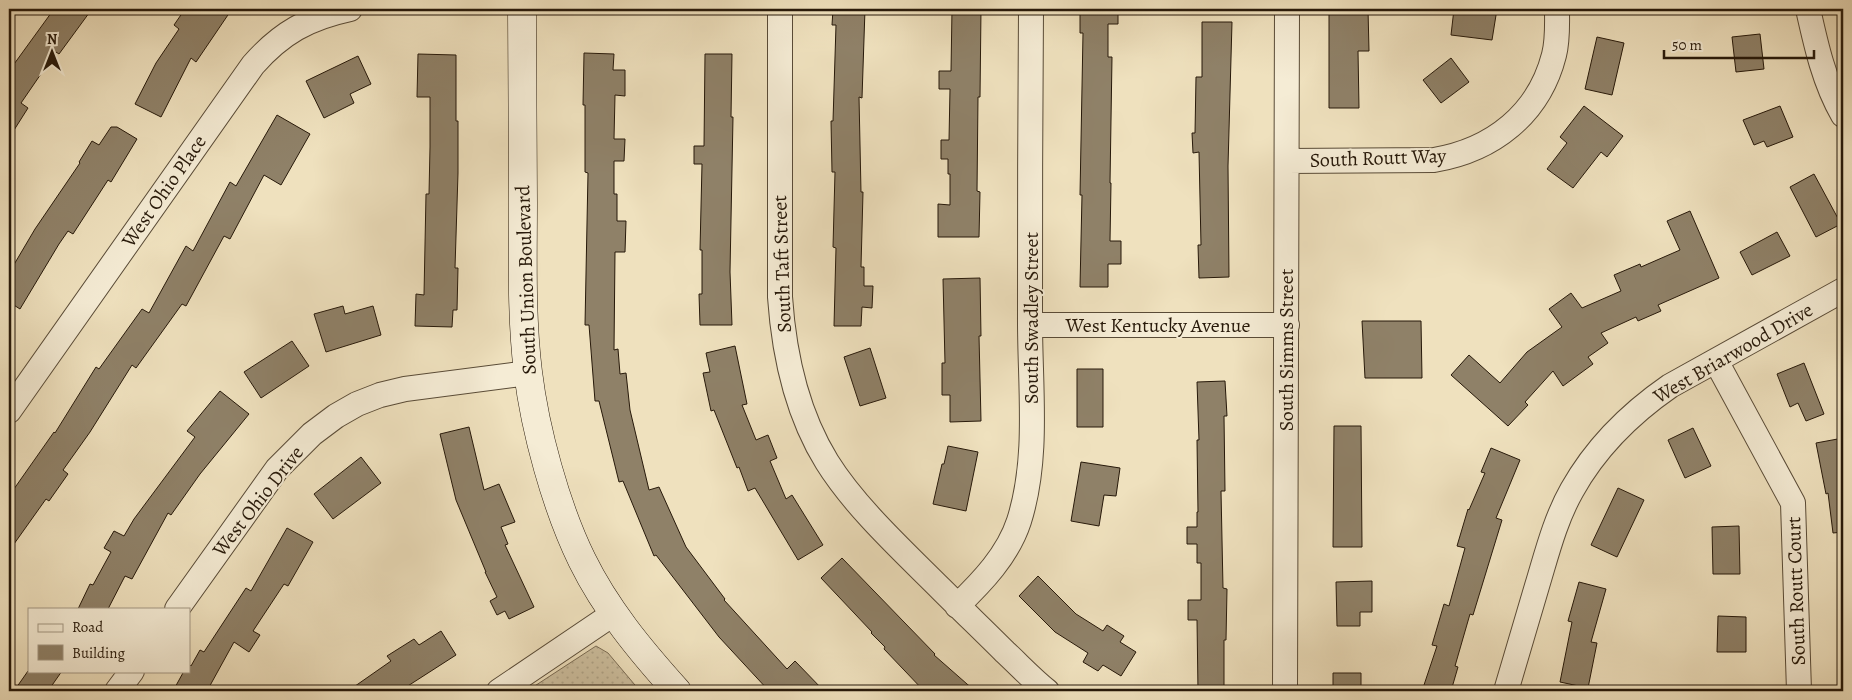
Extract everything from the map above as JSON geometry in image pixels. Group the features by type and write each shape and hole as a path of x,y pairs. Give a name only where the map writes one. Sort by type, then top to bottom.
{"main road":[{"name":"South Union Boulevard","path":"522,9 523,297 528,373 542,444 561,506 583,560 613,614 644,654 677,691"}],"street":[{"name":"West Ohio Place","path":"9,411 258,60 269,48 288,33 334,12 350,9"},
{"name":"South Taft Street","path":"780,9 780,296 782,326 791,375 798,399 815,441 828,464 847,489 884,532 957,606 1047,691"},
{"name":"South Swadley Street","path":"957,606 997,563 1018,524 1024,502 1030,457 1030,9"},
{"name":"South Simms Street","path":"1285,691 1287,9"},
{"name":"South Routt Way","path":"1287,161 1434,160 1452,157 1484,145 1496,138 1519,119 1545,82 1554,54 1557,9"},
{"path":"1808,9 1816,46 1828,83 1843,115"},
{"name":"West Briarwood Drive","path":"1506,691 1554,530 1572,489 1613,435 1648,401 1670,386 1843,290"},
{"name":"West Kentucky Avenue","path":"1030,325 1286,325"},
{"name":"South Routt Court","path":"1716,361 1793,503 1799,691"},
{"name":"West Ohio Drive","path":"178,608 277,470 312,434 336,416 357,404 380,395 405,389 528,373"},
{"path":"499,691 613,614"},
{"path":"117,691 131,672"}],"shaded area":[{"path":"596,646 608,653 640,691 527,691"}],"building":[{"path":"54,9 92,9 59,54 56,52 21,103 28,108 9,138 9,71"},
{"path":"185,9 232,9 196,62 191,58 161,117 135,104 156,63 179,29 174,25"},
{"path":"833,9 865,9 862,98 859,97 861,192 863,192 861,267 864,267 864,286 873,286 872,308 862,307 861,326 834,326 836,248 833,247 835,172 832,172 831,121 833,121 836,25 832,25"},
{"path":"952,9 981,9 977,191 980,192 979,237 938,237 938,204 950,205 948,159 941,159 941,140 949,140 950,89 939,89 939,71 951,71"},
{"path":"1080,9 1118,9 1118,24 1108,24 1108,57 1112,57 1110,241 1121,241 1121,264 1108,264 1108,287 1080,287 1083,33 1080,33"},
{"path":"1329,9 1368,9 1369,51 1358,51 1359,108 1329,108"},
{"path":"1454,9 1497,9 1492,40 1451,35"},
{"path":"1202,22 1232,22 1228,166 1229,277 1199,278 1198,245 1201,245 1199,152 1193,153 1192,133 1195,133 1196,77 1202,77"},
{"path":"1760,34 1764,69 1736,72 1732,37"},
{"path":"1597,37 1624,43 1612,95 1585,89"},
{"path":"584,53 614,54 613,70 625,70 625,96 615,95 614,139 625,139 624,161 614,161 614,194 617,194 617,221 626,221 625,252 615,252 614,350 618,349 620,374 626,373 630,410 649,490 659,487 686,547 724,600 787,669 795,661 824,691 769,691 719,637 656,555 654,556 623,481 619,482 599,401 595,401 589,325 585,325 588,173 585,172"},
{"path":"418,54 456,55 458,173 455,268 458,268 457,310 453,310 452,327 415,326 416,294 424,295 426,194 429,194 430,147 430,97 417,97"},
{"path":"705,54 732,54 731,117 733,117 730,272 732,325 700,325 699,294 702,294 702,250 700,250 702,164 694,164 694,146 704,146"},
{"path":"358,56 371,84 350,94 354,103 324,118 306,81"},
{"path":"1451,58 1469,82 1441,103 1423,80"},
{"path":"1584,106 1623,136 1607,157 1601,152 1573,188 1547,169 1567,143 1560,137"},
{"path":"1780,106 1793,137 1767,147 1764,141 1754,145 1743,120"},
{"path":"277,115 310,134 281,185 264,175 230,239 224,236 186,306 182,304 136,368 132,365 90,432 63,470 68,474 49,501 46,499 9,551 9,496 55,433 96,367 99,369 142,309 149,313 186,246 193,251 230,182 236,186"},
{"path":"111,127 117,127 137,139 111,182 108,180 73,234 68,231 59,244 20,309 9,302 9,273 35,229 80,163 92,141 99,145"},
{"path":"1814,174 1841,224 1816,237 1790,187"},
{"path":"1690,211 1719,278 1658,305 1661,311 1638,321 1636,317 1601,333 1608,343 1588,357 1593,364 1563,386 1553,371 1525,402 1528,405 1508,426 1451,375 1469,355 1500,383 1527,352 1562,327 1549,309 1571,293 1582,308 1621,291 1614,275 1640,264 1641,267 1680,250 1667,221"},
{"path":"1777,232 1790,256 1752,275 1740,252"},
{"path":"980,278 981,421 950,422 950,395 942,395 942,363 945,363 943,279"},
{"path":"343,306 345,314 373,306 381,335 326,352 314,314"},
{"path":"1362,321 1421,321 1422,378 1365,378"},
{"path":"292,341 309,366 261,398 244,372"},
{"path":"735,346 747,404 742,405 756,440 768,435 777,458 770,461 786,499 792,495 823,545 798,560 755,488 748,491 714,410 711,411 703,373 710,372 706,353"},
{"path":"870,348 886,398 860,406 844,357"},
{"path":"1804,363 1824,414 1806,421 1798,403 1790,407 1777,374"},
{"path":"1077,369 1103,369 1103,427 1077,427"},
{"path":"1225,381 1227,416 1224,416 1225,491 1221,491 1223,588 1227,589 1224,691 1198,691 1197,620 1188,620 1188,600 1201,600 1201,563 1197,563 1197,544 1187,544 1187,527 1197,527 1198,512 1197,440 1199,440 1197,382"},
{"path":"220,391 249,414 200,474 171,515 168,513 132,579 125,576 109,608 78,608 90,584 93,585 111,552 104,548 114,531 124,536 134,519 195,437 187,431"},
{"path":"1334,426 1361,426 1362,547 1333,547"},
{"path":"469,427 484,490 499,484 515,522 501,527 508,544 505,545 534,607 509,619 505,611 497,615 490,601 497,597 456,500 440,434"},
{"path":"1693,428 1711,466 1685,478 1668,440"},
{"path":"1843,438 1843,532 1833,533 1828,493 1826,494 1816,443"},
{"path":"948,446 978,452 966,511 933,504"},
{"path":"1491,448 1520,460 1496,518 1502,520 1473,615 1470,614 1455,666 1458,667 1451,691 1422,691 1437,646 1432,645 1444,604 1449,606 1465,548 1457,546 1468,509 1485,473 1481,472"},
{"path":"361,457 381,483 333,519 314,494"},
{"path":"1081,462 1120,468 1116,496 1104,495 1099,526 1071,521"},
{"path":"1618,488 1644,500 1617,557 1591,545"},
{"path":"1739,526 1740,574 1713,574 1712,527"},
{"path":"287,528 313,542 288,586 284,584 253,631 260,635 249,652 234,642 207,691 173,691 183,672 190,672 190,665 200,650 204,652 246,588 251,591"},
{"path":"842,558 934,655 975,691 924,691 821,578"},
{"path":"1038,576 1076,614 1103,631 1107,625 1124,636 1120,642 1136,652 1121,676 1103,665 1098,671 1083,662 1088,653 1055,632 1019,596"},
{"path":"1372,581 1372,612 1360,612 1360,626 1337,626 1336,582"},
{"path":"1579,582 1606,589 1591,642 1597,643 1588,688 1560,682 1572,622 1568,621"},
{"path":"1718,616 1746,617 1746,652 1717,652"},
{"path":"441,631 456,655 400,691 348,691 391,661 387,656 414,639 419,645"},
{"path":"28,671 61,672 48,691 14,691"},
{"path":"1333,673 1361,673 1361,691 1333,691"}]}
